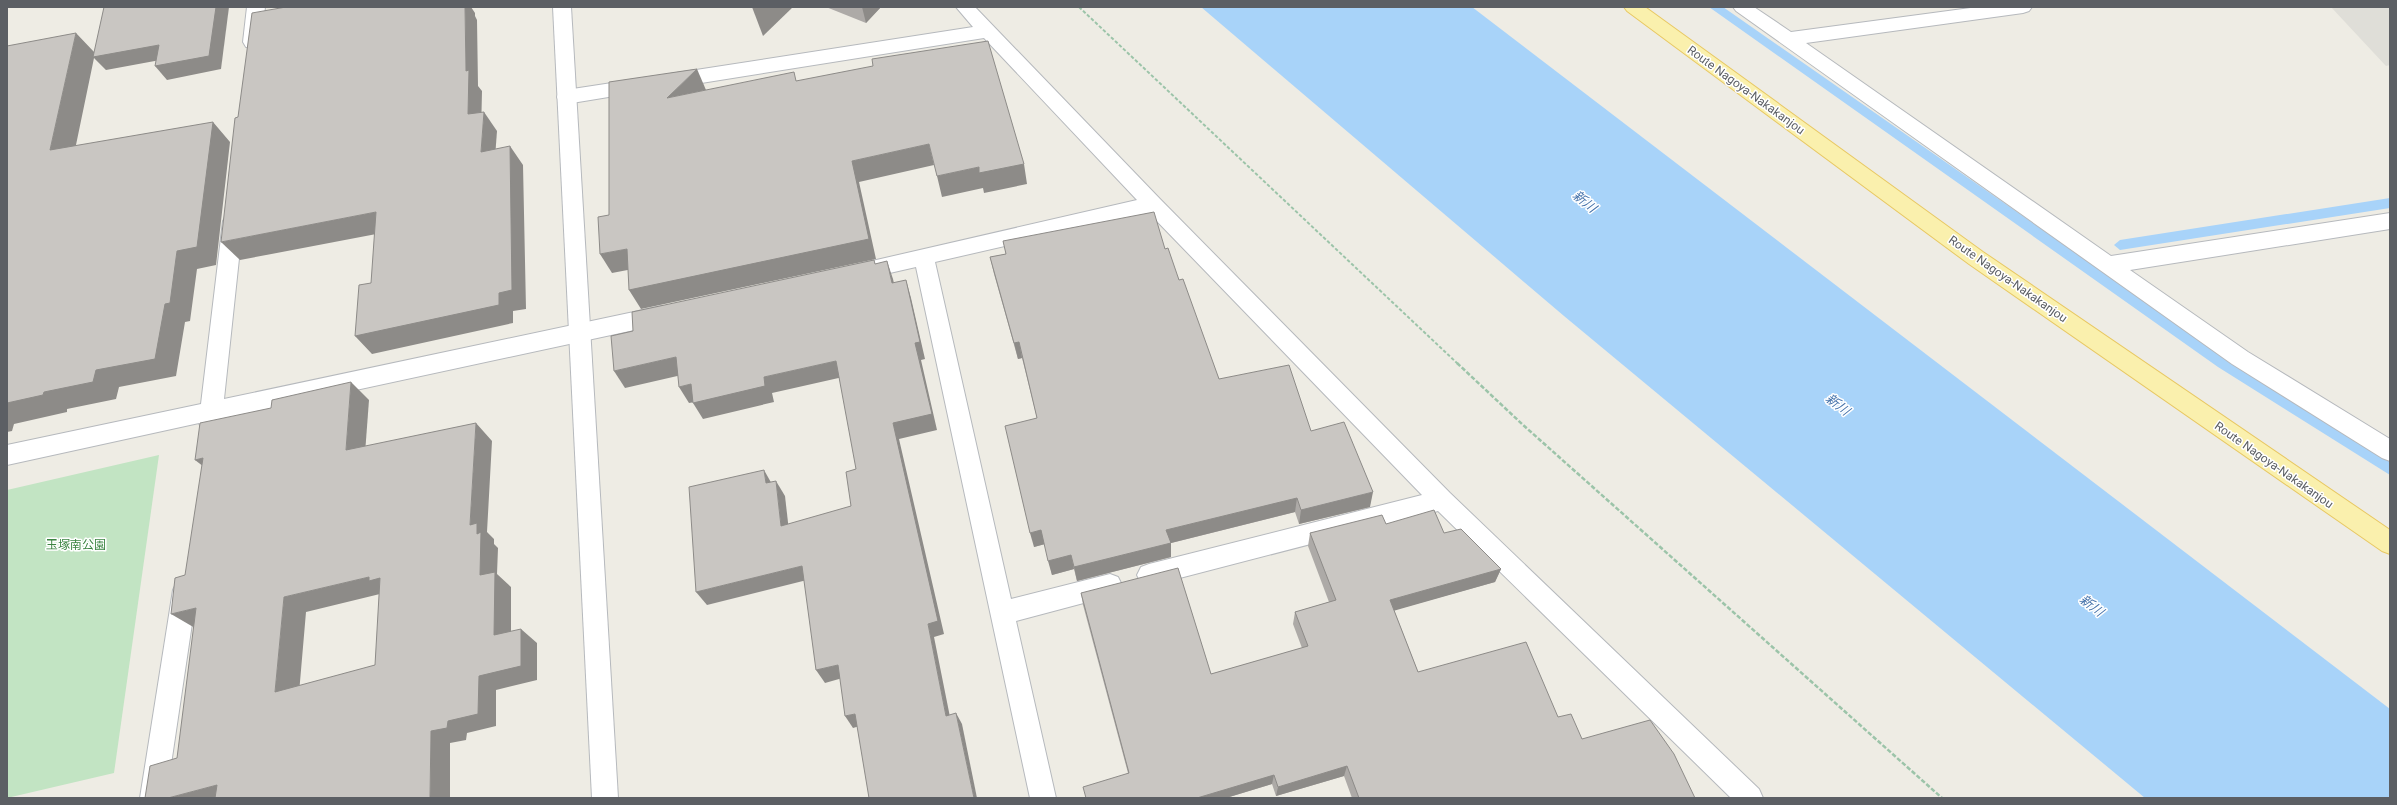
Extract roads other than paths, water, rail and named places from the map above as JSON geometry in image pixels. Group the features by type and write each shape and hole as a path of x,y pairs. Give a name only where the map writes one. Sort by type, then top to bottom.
{"main road":[{"name":"Route Nagoya-Nakakanjou","path":"1633,7 1976,258 2390,543"}],"street":[{"path":"250,62 256,7"},
{"path":"562,7 605,798"},
{"path":"965,7 1153,204 1442,500 1750,798"},
{"path":"1742,7 2240,358 2390,452"},
{"path":"1788,39 1912,14 2023,7"},
{"path":"566,97 987,31"},
{"path":"207,442 212,411 235,197"},
{"path":"840,276 924,258 1153,204"},
{"path":"2109,266 2390,221"},
{"path":"924,258 1043,798"},
{"path":"7,455 678,312"},
{"path":"1002,613 1442,500"},
{"path":"153,798 188,569"}],"water":[{"name":"新川","path":"1201,7 1472,7 2390,709 2390,798 2145,798 1564,316"}],"waterway":[{"path":"1715,7 2223,363 2390,469"},
{"path":"2120,245 2390,203"}],"park label":[{"name":"玉塚南公園","path":"76,545"}]}
